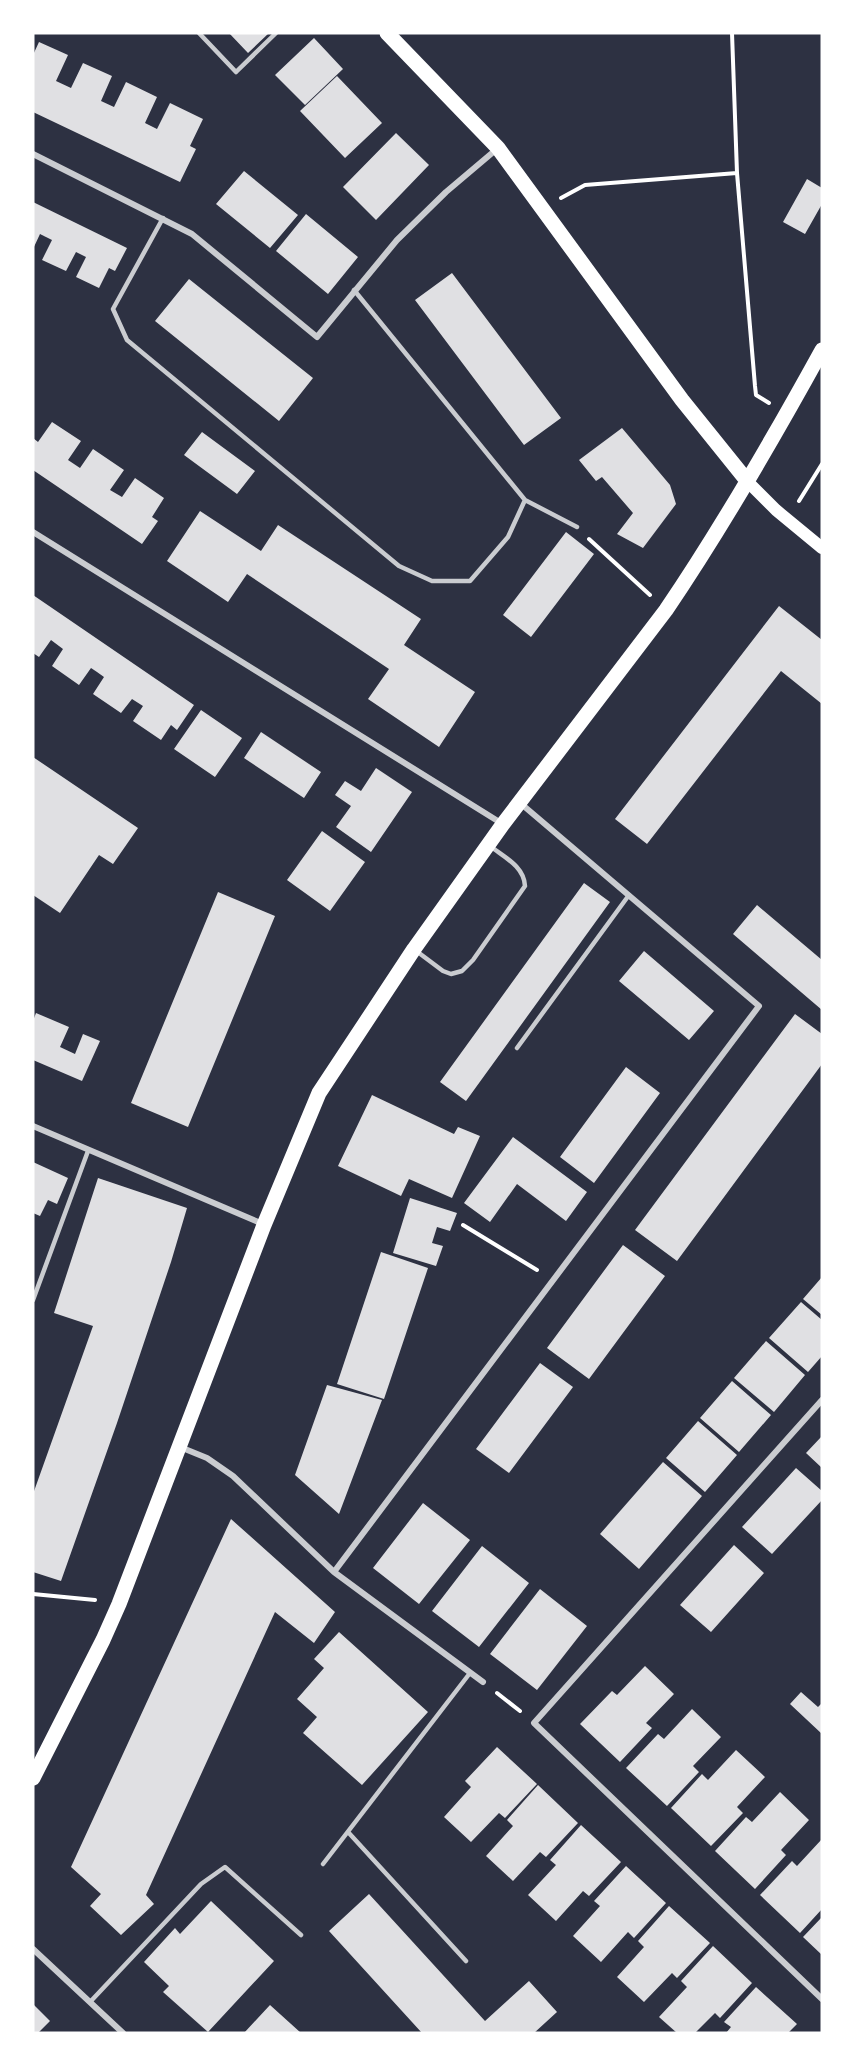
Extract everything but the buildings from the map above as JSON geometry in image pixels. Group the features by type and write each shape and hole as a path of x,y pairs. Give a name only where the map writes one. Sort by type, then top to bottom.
{"main road":[{"path":"387,33 498,148 682,400 748,482 822,548"},
{"path":"33,1778 119,1604 264,1225 319,1093 414,949 503,824 666,610 748,482 822,350"}],"street":[{"path":"33,154 192,234 317,337 398,240 446,192 498,148"},
{"path":"33,532 503,824"},
{"path":"334,1572 759,1006 519,802"},
{"path":"33,1126 264,1225"},
{"path":"822,1400 534,1724 822,1999"},
{"path":"180,1447 207,1458 232,1476 334,1572 483,1682"},
{"path":"33,1949 123,2033"}],"lane":[{"path":"199,33 237,72 276,33"},
{"path":"163,218 113,309 127,340 399,566 432,581 470,581 508,537 525,500"},
{"path":"354,290 525,500 577,527"},
{"path":"414,949 443,971 451,974 462,971 473,960 522,892 525,885 521,871 488,845"},
{"path":"518,1048 629,895"},
{"path":"33,1300 88,1151"},
{"path":"323,1864 470,1672"},
{"path":"348,1832 466,1961"},
{"path":"91,2001 201,1884 225,1867 301,1935"}],"path":[{"path":"732,33 737,173 756,395 787,414"},
{"path":"544,211 562,197 585,185 737,173"},
{"path":"786,518 822,464"},
{"path":"577,527 666,610"},
{"path":"464,1226 554,1280"},
{"path":"33,1594 119,1604"},
{"path":"483,1682 534,1724"}]}
